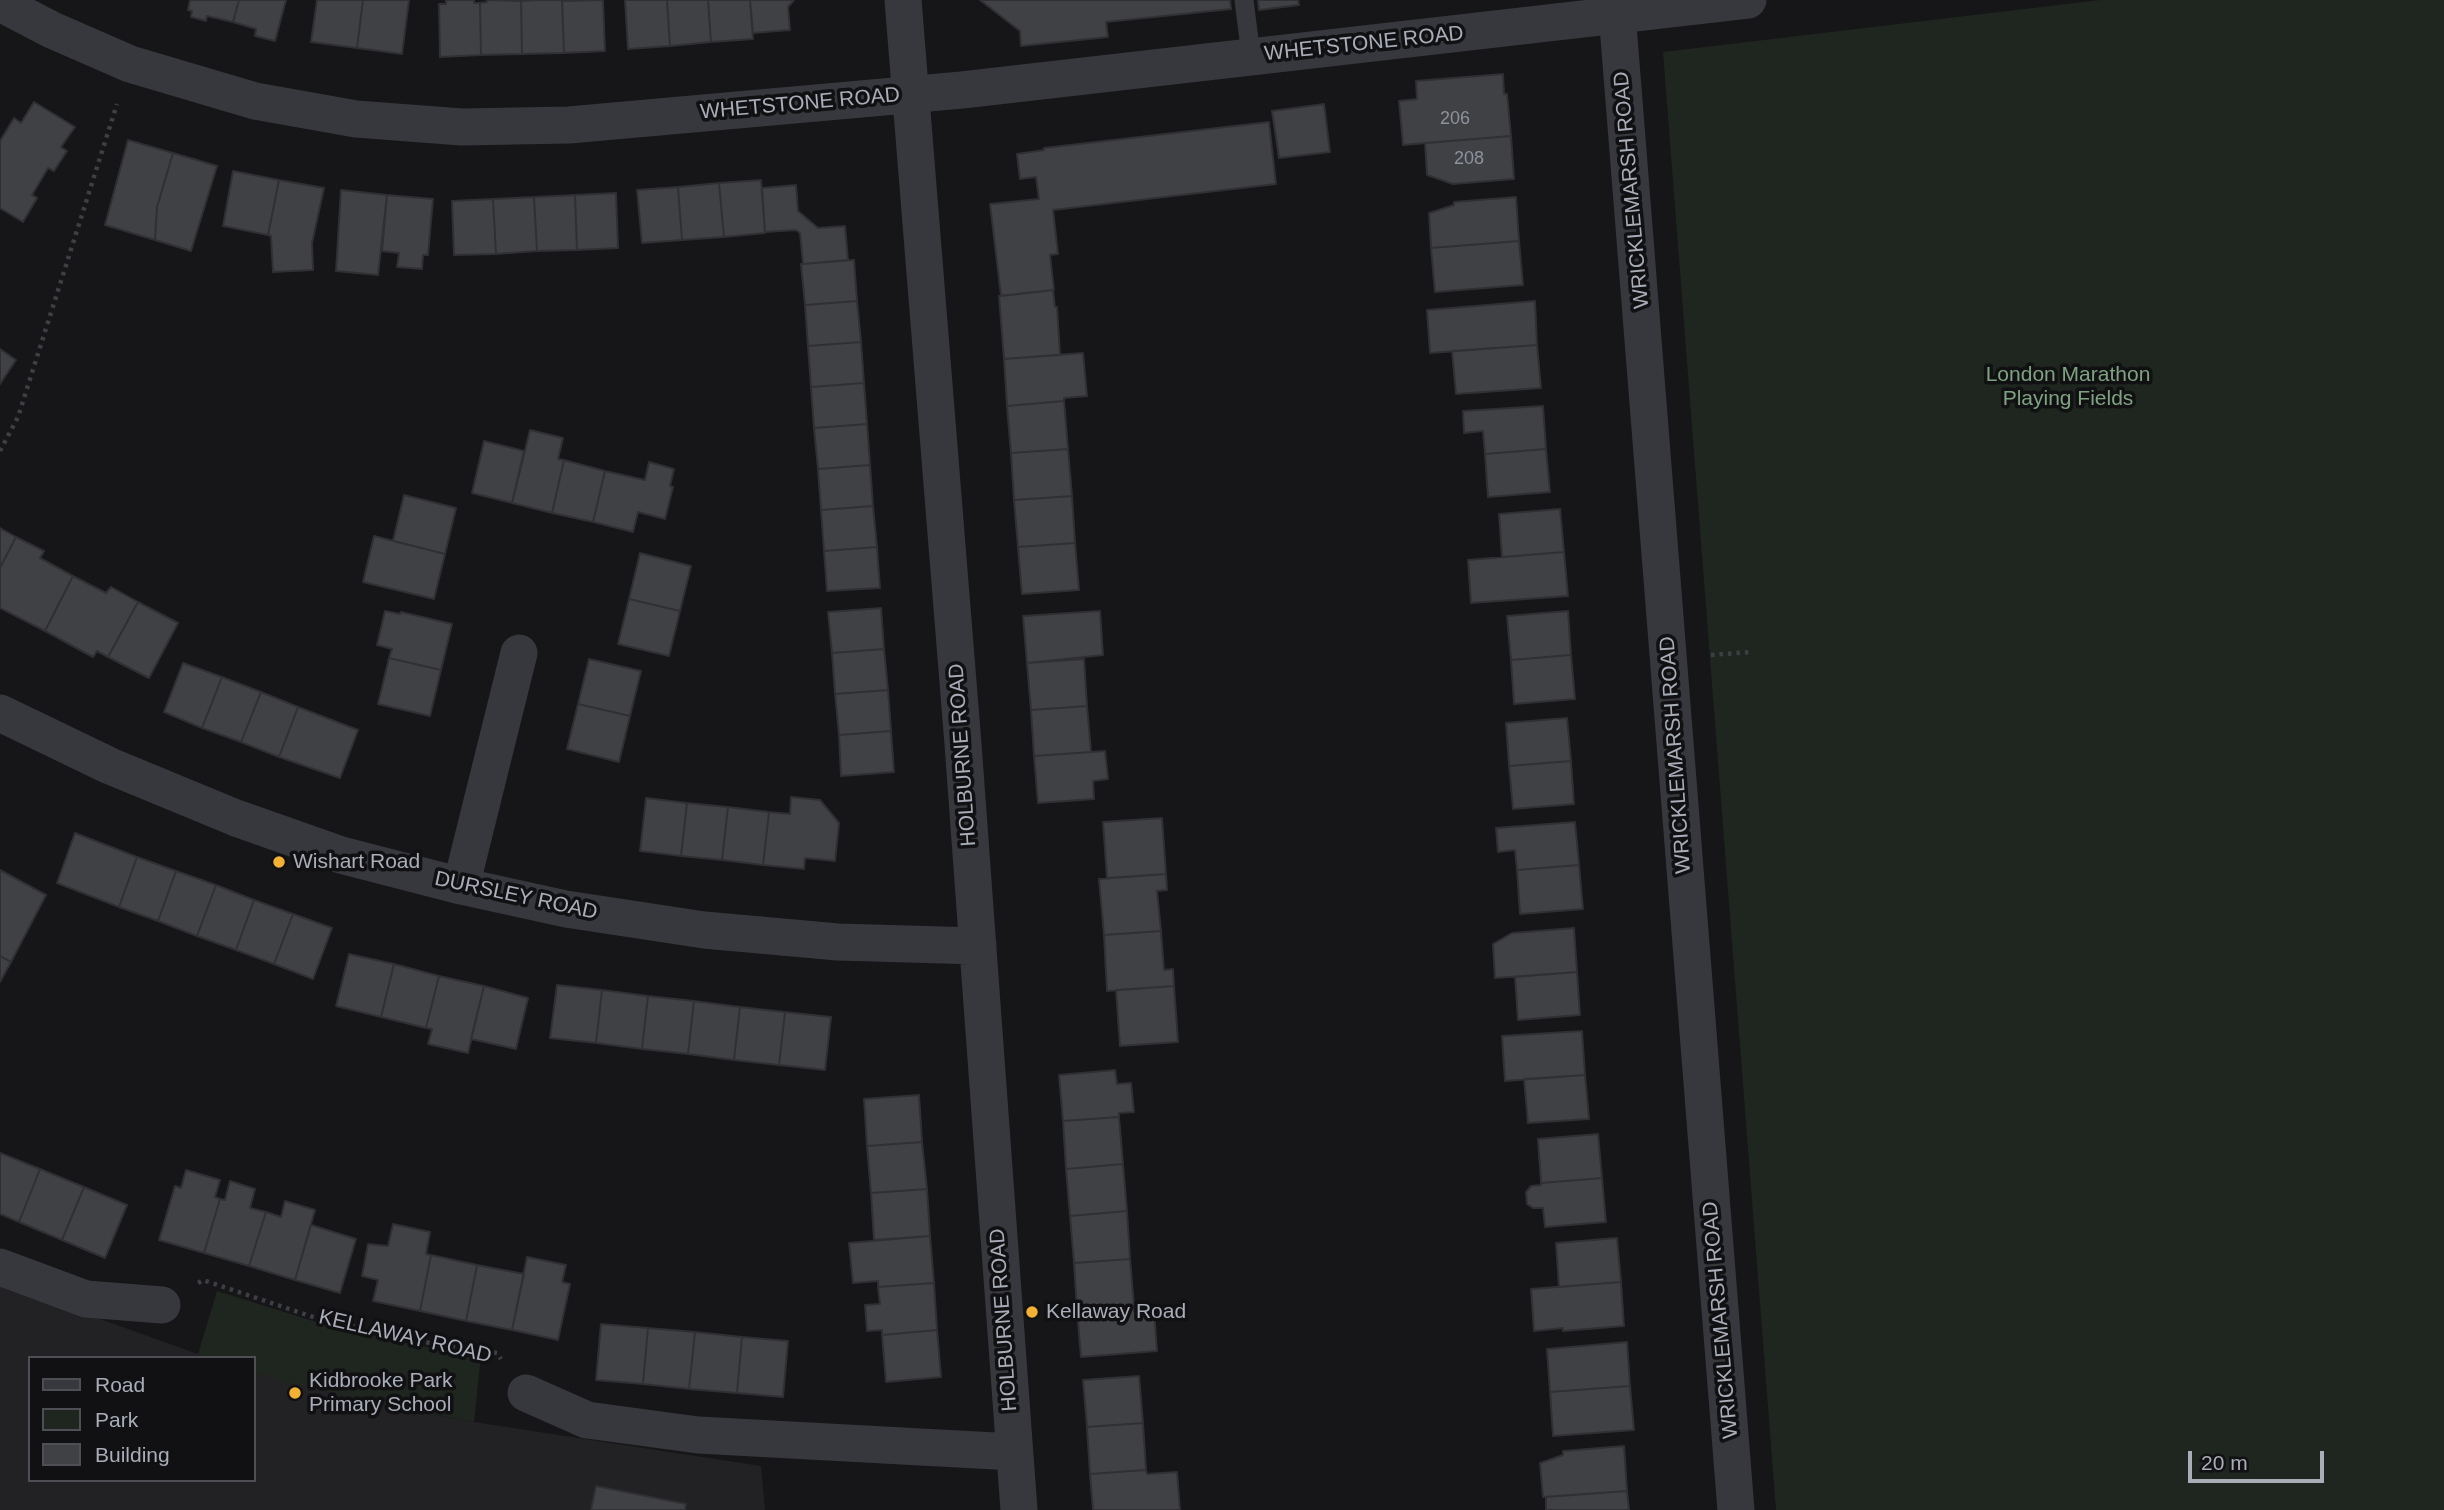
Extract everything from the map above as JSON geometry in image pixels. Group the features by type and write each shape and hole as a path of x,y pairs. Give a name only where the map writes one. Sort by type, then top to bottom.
{"street":[{"name":"HOLBURNE ROAD","path":"903,0 978,946 1019,1510"},
{"name":"WHETSTONE ROAD","path":"0,3 52,30 130,64 255,101 356,119 462,127 569,125 911,94 1251,56 1617,8 1748,0"},
{"name":"WRICKLEMARSH ROAD","path":"1617,8 1736,1510"},
{"path":"461,886 519,653"},
{"name":"DURSLEY ROAD","path":"0,713 110,766 236,818 341,855 461,886 566,909 704,930 838,942 978,946"},
{"path":"0,1267 86,1299 162,1305"},
{"path":"526,1393 587,1420 698,1435 1014,1452"}],"lane":[{"path":"1244,0 1251,56"}],"path":[{"path":"0,451 18,417 130,64"},
{"path":"1703,656 1751,652"},
{"name":"KELLAWAY ROAD","path":"162,1305 202,1280 316,1318 417,1341 497,1353 526,1393"}],"shaded area":[{"name":"Kidbrooke Park Primary School","path":"0,1283 203,1356 28,1356 28,1482 256,1482 256,1372 390,1406 474,1422 761,1466 765,1510 0,1510"}],"green space":[{"name":"London Marathon Playing Fields","path":"2100,0 2444,0 2444,1510 1776,1510 1663,52"},
{"path":"217,1291 313,1321 415,1345 481,1356 474,1422 282,1381 256,1373 256,1356 198,1354"}],"building":[{"path":"190,0 239,0 233,22 207,16 206,21 191,17 192,11 188,10"},
{"path":"239,0 286,0 275,41 255,36 256,29 233,22"},
{"path":"317,0 363,0 357,48 311,42"},
{"path":"363,0 409,0 402,54 357,48"},
{"path":"446,0 474,0 474,3 480,3 481,55 440,57 439,4 446,4"},
{"path":"487,0 521,1 522,54 481,55 480,3"},
{"path":"562,0 564,53 522,54 521,1"},
{"path":"603,0 605,51 564,53 562,1"},
{"path":"625,0 667,0 670,46 628,49"},
{"path":"667,0 708,0 711,42 670,46"},
{"path":"708,0 750,0 753,39 711,42"},
{"path":"750,0 794,0 788,7 790,30 753,33"},
{"path":"980,0 1230,0 1231,9 1106,22 1108,37 1021,46 1020,31"},
{"path":"1258,0 1298,0 1299,5 1259,10"},
{"path":"1503,74 1511,136 1403,145 1399,101 1417,99 1416,81"},
{"path":"34,102 75,127 61,147 67,151 54,171 48,168 32,195 37,198 23,222 0,208 0,141 14,118 21,123"},
{"path":"1324,104 1330,152 1279,158 1272,111"},
{"path":"1269,122 1276,184 1053,210 1058,254 1050,255 1054,290 1001,296 990,204 1039,199 1036,177 1020,179 1017,154 1044,148"},
{"path":"1511,136 1514,179 1453,184 1427,175 1425,143"},
{"path":"128,140 173,153 157,207 155,240 105,225"},
{"path":"173,153 217,166 191,251 155,240 157,207"},
{"path":"233,171 279,180 268,235 223,226"},
{"path":"279,180 324,188 312,243 313,270 273,272 271,236 268,235"},
{"path":"761,180 765,233 724,237 719,183"},
{"path":"719,183 724,237 682,240 678,187"},
{"path":"796,185 798,211 818,228 845,226 848,260 803,264 800,233 796,230 765,232 762,188"},
{"path":"678,187 682,240 642,243 637,190"},
{"path":"341,190 387,195 378,275 336,271"},
{"path":"616,193 618,248 577,250 575,195"},
{"path":"387,195 433,199 428,255 423,255 422,269 397,267 399,253 382,251"},
{"path":"575,195 577,250 537,251 534,197"},
{"path":"534,197 537,251 496,254 493,199"},
{"path":"1516,197 1519,241 1431,248 1429,213 1454,205 1454,202"},
{"path":"493,199 496,254 454,255 452,201"},
{"path":"1519,241 1523,285 1435,292 1431,248"},
{"path":"854,260 857,301 805,305 801,264"},
{"path":"1053,290 1057,307 1060,355 1004,359 999,296"},
{"path":"857,301 861,342 808,346 805,305"},
{"path":"1535,301 1537,345 1430,353 1427,310"},
{"path":"861,342 864,383 811,387 808,346"},
{"path":"1537,345 1541,388 1456,394 1452,351"},
{"path":"0,349 16,360 0,384"},
{"path":"1083,353 1087,396 1064,398 1064,401 1007,406 1004,359"},
{"path":"864,383 867,424 814,428 811,387"},
{"path":"1064,401 1068,449 1011,453 1007,406"},
{"path":"1543,406 1546,449 1485,454 1483,431 1464,433 1463,411"},
{"path":"867,424 870,465 818,469 814,428"},
{"path":"530,430 563,438 558,459 564,460 552,513 512,503"},
{"path":"484,441 524,451 512,503 472,493"},
{"path":"1068,449 1072,496 1014,500 1011,453"},
{"path":"1546,449 1550,492 1488,497 1485,454"},
{"path":"564,460 605,471 593,522 552,513"},
{"path":"649,462 674,469 670,486 673,487 665,519 638,512 633,532 593,522 605,471 645,480"},
{"path":"870,465 873,506 821,510 818,469"},
{"path":"404,495 456,508 445,554 393,541"},
{"path":"1072,496 1075,543 1018,547 1014,500"},
{"path":"873,506 877,547 824,551 821,510"},
{"path":"1560,509 1564,552 1502,557 1499,514"},
{"path":"0,528 16,537 0,568"},
{"path":"374,536 445,554 434,599 363,582"},
{"path":"16,537 44,551 40,558 73,576 45,631 0,608 0,568"},
{"path":"1075,543 1079,590 1022,594 1018,547"},
{"path":"877,547 880,588 827,591 824,551"},
{"path":"1564,552 1568,596 1471,603 1468,560"},
{"path":"640,553 691,566 680,611 629,599"},
{"path":"73,576 106,593 111,587 138,602 108,657 97,651 93,657 45,631"},
{"path":"629,599 680,611 669,656 618,644"},
{"path":"138,602 178,623 149,678 108,657"},
{"path":"881,608 884,649 832,653 828,612"},
{"path":"385,611 452,624 441,670 389,658 392,649 377,645"},
{"path":"1100,611 1103,655 1027,663 1023,616"},
{"path":"1568,611 1571,655 1511,660 1507,616"},
{"path":"884,649 888,690 835,694 832,653"},
{"path":"1571,655 1575,699 1514,704 1511,660"},
{"path":"389,658 441,670 430,716 378,704"},
{"path":"589,659 641,671 630,716 578,704"},
{"path":"1084,659 1087,706 1031,710 1027,663"},
{"path":"183,663 222,677 202,728 164,712"},
{"path":"222,677 261,692 241,742 202,728"},
{"path":"888,690 891,731 839,735 835,694"},
{"path":"261,692 298,707 279,757 241,742"},
{"path":"578,704 630,716 619,762 567,749"},
{"path":"1087,706 1091,752 1034,756 1031,710"},
{"path":"298,707 358,730 340,778 279,757"},
{"path":"1567,718 1571,761 1509,766 1506,723"},
{"path":"891,731 894,772 841,776 839,735"},
{"path":"1105,751 1108,779 1093,781 1094,799 1038,803 1034,756"},
{"path":"1571,761 1574,804 1513,809 1509,766"},
{"path":"791,797 820,800 839,823 835,861 805,858 804,869 763,865 769,812 790,814"},
{"path":"646,798 687,803 681,856 640,851"},
{"path":"687,803 728,807 722,860 681,856"},
{"path":"728,807 769,812 763,865 722,860"},
{"path":"1162,818 1166,874 1107,878 1103,822"},
{"path":"1575,822 1579,865 1517,870 1515,850 1498,852 1496,828"},
{"path":"75,833 137,857 119,907 57,883"},
{"path":"137,857 176,871 158,921 119,907"},
{"path":"1579,865 1583,909 1520,914 1517,870"},
{"path":"0,870 46,895 11,962 0,956"},
{"path":"176,871 216,885 197,936 158,921"},
{"path":"1166,874 1167,890 1157,891 1161,931 1104,935 1099,879"},
{"path":"216,885 254,900 236,950 197,936"},
{"path":"254,900 293,914 274,964 236,950"},
{"path":"293,914 332,928 313,979 274,964"},
{"path":"1574,928 1577,972 1495,978 1493,944 1512,933"},
{"path":"1161,931 1164,970 1173,969 1174,986 1107,991 1104,935"},
{"path":"349,954 394,964 381,1017 336,1006"},
{"path":"0,956 11,962 0,982"},
{"path":"394,964 439,976 426,1028 381,1017"},
{"path":"1577,972 1580,1015 1518,1020 1515,977"},
{"path":"439,976 484,986 468,1053 428,1044 432,1029 426,1028"},
{"path":"557,985 602,990 596,1043 550,1038"},
{"path":"484,986 528,998 516,1049 471,1039"},
{"path":"1174,986 1178,1042 1120,1046 1116,990"},
{"path":"602,990 648,996 642,1049 596,1043"},
{"path":"648,996 694,1001 688,1054 642,1049"},
{"path":"694,1001 740,1007 734,1060 688,1054"},
{"path":"740,1007 785,1012 779,1065 734,1060"},
{"path":"785,1012 831,1017 825,1070 779,1065"},
{"path":"1582,1031 1585,1075 1505,1081 1502,1036"},
{"path":"1115,1070 1117,1084 1131,1083 1134,1112 1119,1113 1119,1117 1063,1121 1059,1075"},
{"path":"1585,1075 1589,1119 1528,1123 1524,1079"},
{"path":"919,1095 922,1142 867,1146 864,1099"},
{"path":"1119,1117 1123,1164 1066,1169 1063,1121"},
{"path":"1598,1134 1602,1178 1541,1183 1538,1139"},
{"path":"922,1142 927,1189 871,1193 867,1146"},
{"path":"0,1153 40,1169 19,1222 0,1214"},
{"path":"1123,1164 1127,1211 1070,1216 1066,1169"},
{"path":"40,1169 84,1187 62,1240 19,1222"},
{"path":"186,1170 220,1180 215,1197 220,1199 204,1253 159,1240 175,1186 181,1188"},
{"path":"1602,1178 1606,1222 1545,1227 1543,1208 1533,1208 1527,1204 1526,1192 1531,1186"},
{"path":"230,1181 255,1189 250,1208 266,1212 249,1266 204,1253 220,1199 225,1200"},
{"path":"84,1187 127,1205 105,1258 62,1240"},
{"path":"927,1189 930,1236 874,1240 871,1193"},
{"path":"285,1201 315,1210 295,1280 249,1266 266,1212 281,1217"},
{"path":"1127,1211 1130,1259 1074,1263 1070,1216"},
{"path":"393,1224 430,1232 426,1254 431,1255 420,1311 373,1301 378,1280 362,1276 368,1244 388,1246"},
{"path":"311,1225 356,1239 340,1293 295,1280"},
{"path":"930,1236 934,1283 878,1287 878,1281 853,1283 849,1243"},
{"path":"1617,1238 1621,1282 1559,1287 1556,1243"},
{"path":"431,1255 477,1265 466,1321 420,1311"},
{"path":"527,1257 566,1265 562,1282 570,1284 558,1340 512,1330"},
{"path":"1130,1259 1134,1306 1077,1310 1074,1263"},
{"path":"477,1265 524,1274 512,1330 466,1321"},
{"path":"1621,1282 1624,1326 1534,1331 1531,1289"},
{"path":"934,1283 937,1330 882,1335 882,1330 867,1331 865,1305 880,1304 878,1287"},
{"path":"1134,1306 1134,1311 1154,1310 1157,1351 1081,1357 1077,1310"},
{"path":"601,1324 648,1328 643,1384 596,1380"},
{"path":"648,1328 695,1332 689,1389 643,1384"},
{"path":"937,1330 941,1377 886,1382 882,1335"},
{"path":"695,1332 742,1337 737,1393 689,1389"},
{"path":"742,1337 788,1341 783,1397 737,1393"},
{"path":"1627,1342 1630,1386 1550,1392 1547,1349"},
{"path":"1139,1376 1143,1423 1087,1427 1083,1380"},
{"path":"1630,1386 1634,1430 1553,1436 1550,1392"},
{"path":"1143,1423 1146,1470 1090,1474 1087,1427"},
{"path":"1624,1446 1627,1491 1543,1497 1540,1463 1563,1455 1563,1451"},
{"path":"1146,1470 1147,1474 1177,1472 1180,1510 1093,1510 1090,1474"},
{"path":"596,1486 686,1504 685,1510 591,1510"},
{"path":"1627,1491 1629,1510 1546,1510 1546,1497"}],"place":[{"name":"Wishart Road","path":"279,862"},
{"name":"Kellaway Road","path":"1032,1312"},
{"name":"Kidbrooke Park Primary School","path":"295,1393"}]}
